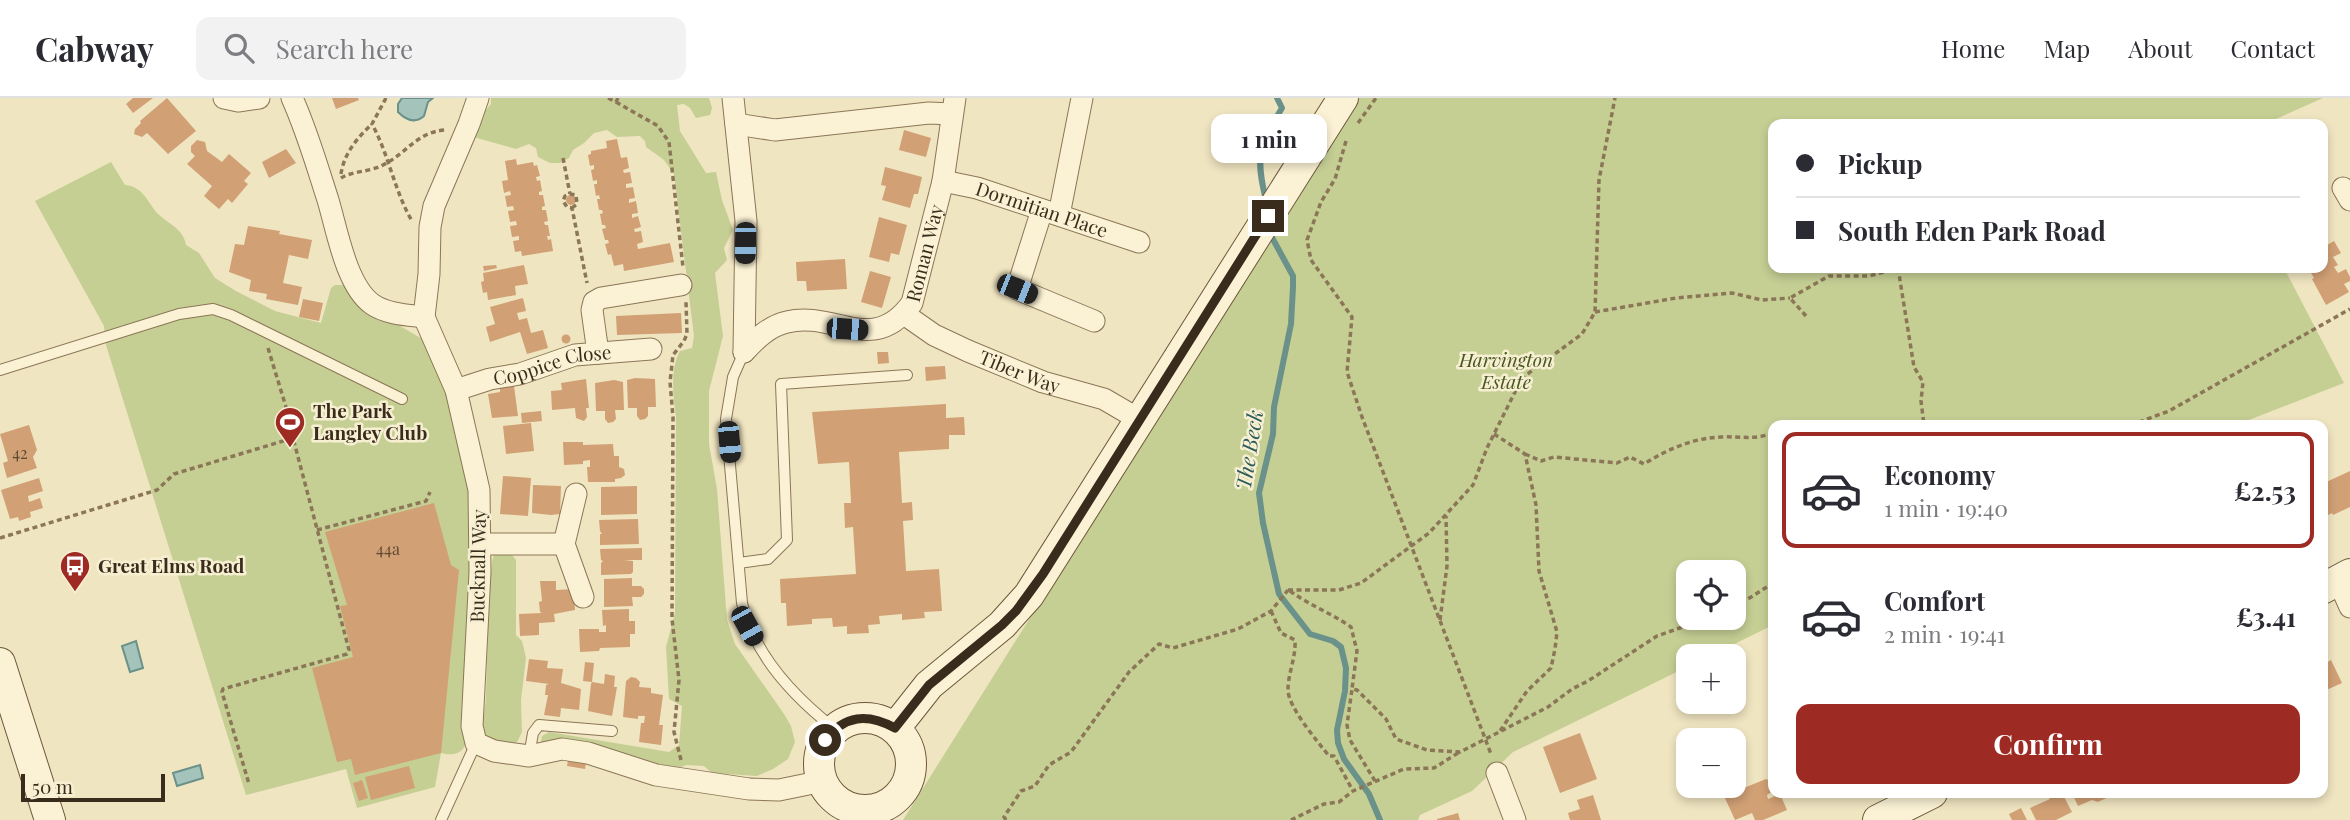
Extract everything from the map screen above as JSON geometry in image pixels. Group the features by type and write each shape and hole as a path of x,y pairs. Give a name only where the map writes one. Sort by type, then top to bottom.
{"main road":[{"path":"895,728 929,685 986,640 1016,611 1043,574 1343,98"},
{"path":"0,663 50,820"},
{"path":"858,719 883,722 895,728 908,750 911,763 909,778 896,799 870,815 837,801 828,792 823,781 820,756 825,740 835,729 858,719"},
{"path":"1878,820 1922,798"}],"street":[{"path":"223,98 238,101 259,98"},
{"path":"292,98 349,268 367,299 382,309 424,317 433,206 451,174 478,98"},
{"path":"733,98 746,221 744,352"},
{"path":"1082,98 1051,212 1017,289 1094,321"},
{"path":"736,124 775,130 929,113 954,106"},
{"name":"Roman Way","path":"744,352 764,333 788,321 807,319 865,331 904,314 912,303 943,181 954,106"},
{"name":"Dormitian Place","path":"943,181 977,188 1139,242"},
{"path":"598,353 592,310 595,301 683,284"},
{"name":"Tiber Way","path":"904,314 934,335 968,351 1043,382 1104,400 1140,419"},
{"name":"Bucknall Way","path":"424,317 456,390 477,478 481,544 472,726 476,743"},
{"name":"Coppice Close","path":"456,390 490,379 520,374 575,355 651,349"},
{"path":"576,494 564,544 583,597"},
{"path":"481,544 564,544"},
{"path":"2337,581 2350,607"},
{"path":"476,743 486,749 529,756 568,750 598,755 645,773 765,790 823,781"},
{"path":"1497,773 1515,820"}],"lane":[{"path":"0,370 151,321 213,309 232,315 402,399"},
{"path":"744,352 733,377 726,419 742,603 747,626 768,662 814,713 835,729"},
{"path":"739,563 768,559 787,540 781,384 907,375"},
{"path":"529,756 533,733 539,725 612,731"},
{"path":"441,820 476,743"}],"path":[{"path":"327,199 335,192 346,156 372,124 386,98"},
{"path":"608,98 617,100 658,126 669,142 687,334 673,355 670,382 673,417 672,619 679,680 674,732 681,758 682,779"},
{"path":"1353,131 1376,98"},
{"path":"1006,820 1004,817 1021,791 1035,786 1049,765 1071,752 1129,672 1159,644 1173,648 1238,629 1271,611 1289,590 1339,590 1361,583 1429,533 1473,485 1494,434 1522,378 1582,334 1595,312 1599,180 1615,98"},
{"path":"372,124 400,199 416,228 429,236"},
{"path":"341,176 370,171 388,162 426,133 446,130 463,137"},
{"path":"1347,138 1335,179 1321,202 1307,240 1311,260 1352,317 1347,372 1497,773"},
{"path":"563,158 569,194"},
{"path":"569,194 576,195 578,199 572,208 567,207 563,201 569,194"},
{"path":"572,208 589,291 595,301"},
{"path":"1595,312 1676,298 1732,293 1762,300 1790,298 1829,276 1869,276 1880,273"},
{"path":"1899,273 1914,367 1923,382 1921,401 1923,420"},
{"path":"1790,298 1806,316"},
{"path":"2145,420 2169,411 2350,309"},
{"path":"249,784 223,688 347,654 349,650 292,437 293,430 264,337"},
{"path":"1494,434 1541,461 1554,457 1617,463 1630,457 1644,464 1670,448 1703,439 1755,439 1768,435"},
{"path":"0,538 157,490 174,474 292,437"},
{"path":"1499,732 1527,691 1551,668 1557,632 1539,571 1536,505 1525,454"},
{"path":"317,530 426,501 430,492"},
{"path":"1440,622 1447,566 1446,514"},
{"path":"1746,600 1768,586"},
{"path":"1289,590 1307,604 1351,626 1357,650 1347,725 1350,740 1375,781"},
{"path":"1271,611 1281,633 1294,640 1296,654 1288,691 1293,706 1329,756 1335,756 1353,791"},
{"path":"1291,820 1324,804 1339,802 1353,791 1404,769 1434,768 1548,707 1657,636 1676,629"},
{"path":"1352,689 1387,719 1396,739 1427,750 1460,752"}],"green space":[{"path":"491,98 709,98 712,108 710,115 696,118 690,108 684,104 677,105 680,131 706,173 716,172 722,200 733,230 724,248 727,260 715,273 723,336 709,391 709,444 717,489 727,620 735,644 784,714 791,726 795,742 788,759 757,776 712,773 704,766 687,765 677,768 541,742 542,736 549,732 669,752 679,745 682,706 669,699 666,647 675,613 676,416 673,383 680,351 692,348 694,336 674,174 664,160 646,147 640,136 617,137 607,130 594,133 573,150 569,158 560,163 550,163 538,157 536,148 529,144 516,149 470,136 479,118 491,104"},
{"name":"Harvington Estate","path":"1357,98 2323,98 2276,119 1768,119 1768,273 2287,273 2344,383 2249,420 1768,420 1768,627 1734,644 1676,644 1676,672 1513,752 1472,791 1420,815 1418,820 903,820"},
{"name":"The Park Langley Club","path":"111,162 125,185 140,191 157,213 179,230 186,245 199,253 215,278 236,291 275,311 321,323 331,288 345,285 367,314 400,326 424,340 446,387 458,429 471,506 469,644 462,713 465,745 458,753 441,753 435,787 357,808 346,769 246,795 106,345 104,326 35,201"},
{"path":"509,551 516,560 516,635 522,641 526,658 521,700 522,732 517,742 512,744 484,737 483,726 492,562 494,554"}],"water":[{"path":"402,98 433,98 428,102 424,116 414,120 407,119 398,112 398,104"},
{"path":"136,641 143,668 130,672 122,646"},
{"path":"200,765 203,778 177,786 173,773"}],"building":[{"path":"133,98 153,98 133,113 126,104"},
{"path":"167,98 196,131 168,154 147,133 142,137 134,134 140,121"},
{"path":"332,98 358,98 359,100 336,109"},
{"path":"904,130 931,138 926,157 899,150"},
{"path":"617,139 621,158 627,157 629,168 623,170 624,173 630,172 632,183 626,184 626,188 633,187 635,198 629,199 629,203 636,201 638,213 632,214 632,218 638,216 641,227 634,229 635,232 641,231 643,242 637,244 638,249 670,243 674,262 624,271 623,264 614,266 611,254 608,255 605,244 609,243 605,240 602,229 606,228 602,225 600,214 603,213 599,210 597,199 600,199 599,195 596,196 594,184 597,184 597,180 593,181 591,170 594,165 590,166 588,155 591,151 607,148 606,141"},
{"path":"197,140 205,142 207,151 222,162 229,154 251,173 244,181 248,184 232,203 228,199 219,209 204,196 212,186 187,164 195,156 191,152 191,146"},
{"path":"286,149 296,163 269,178 262,162"},
{"path":"516,159 517,165 533,162 534,166 537,165 540,176 536,177 537,181 540,180 542,191 539,195 543,195 545,206 542,210 546,210 548,221 544,222 548,225 550,236 547,236 548,240 551,239 553,251 522,256 521,251 515,252 513,241 519,240 519,236 512,237 510,226 517,225 516,221 510,222 508,211 514,210 513,206 507,207 505,196 511,195 510,191 504,193 502,181 508,180 505,161"},
{"path":"885,167 922,177 918,194 914,194 910,208 882,200 886,186 881,185"},
{"path":"571,195 576,200 571,205 566,200"},
{"path":"879,217 907,225 899,255 891,253 889,262 869,257"},
{"path":"248,226 312,240 308,259 289,255 283,283 302,287 298,305 266,299 267,294 249,291 251,280 229,272 235,244 244,245"},
{"path":"2334,241 2341,253 2333,257 2338,265 2334,267 2338,273 2346,269 2350,281 2344,284 2349,292 2326,305 2312,279 2314,278 2311,273 2328,273 2328,244"},
{"path":"845,259 847,289 807,291 806,281 797,281 796,262"},
{"path":"496,265 497,268 484,271 483,266"},
{"path":"524,265 528,284 515,286 516,295 488,300 487,292 483,293 483,273"},
{"path":"870,271 891,277 882,308 861,302"},
{"path":"523,298 526,311 517,313 519,320 527,318 531,333 543,330 548,348 527,354 520,332 490,342 486,327 495,324 490,307"},
{"path":"303,299 323,303 319,321 299,317"},
{"path":"681,313 682,333 617,335 616,316"},
{"path":"566,334 571,339 566,344 561,339"},
{"path":"877,352 888,352 889,363 878,364"},
{"path":"945,366 946,379 926,381 925,367"},
{"path":"586,379 589,408 586,408 587,417 584,421 576,418 575,408 552,410 551,391 562,390 561,383"},
{"path":"655,379 656,407 648,407 648,416 640,420 637,408 628,408 627,380"},
{"path":"614,380 623,382 624,410 615,410 616,419 608,423 605,411 596,411 595,383"},
{"path":"514,386 518,416 492,418 488,394 500,392 500,387"},
{"path":"946,404 946,418 964,417 965,435 949,435 949,449 899,452 902,503 912,502 913,520 903,521 906,571 939,569 942,611 924,612 925,618 902,620 902,614 879,616 880,624 868,625 869,633 847,634 847,626 833,627 832,618 812,619 812,624 787,626 786,603 781,603 780,579 856,574 853,527 845,528 844,503 851,503 849,462 818,464 812,412"},
{"path":"541,411 542,421 522,423 521,413"},
{"path":"531,423 534,451 506,454 503,426"},
{"path":"29,425 37,450 33,457 37,468 7,478 3,463 8,461 0,434"},
{"path":"563,442 583,442 583,445 613,444 614,456 619,456 619,467 624,469 625,475 615,479 615,482 588,482 587,467 590,467 590,460 583,461 583,464 564,465"},
{"path":"2350,471 2350,507 2333,515 2328,515 2328,481"},
{"path":"503,476 531,478 528,516 500,514"},
{"path":"39,478 43,491 28,496 29,502 40,498 43,508 30,512 31,517 19,521 18,517 10,519 1,490"},
{"path":"533,485 561,486 560,514 532,513"},
{"path":"637,486 637,514 601,515 601,487"},
{"path":"434,503 451,565 459,570 441,753 355,775 351,759 337,762 312,668 353,657 340,606 347,605 325,532"},
{"path":"638,519 639,544 600,545 602,534 599,520"},
{"path":"642,548 642,560 624,560 633,561 631,574 601,575 603,561 600,549"},
{"path":"632,578 632,586 641,586 644,589 641,597 632,597 633,606 604,607 604,579"},
{"path":"540,581 556,581 556,590 574,589 575,610 554,614 555,622 539,623 539,635 520,636 519,614 542,613 539,602 542,601"},
{"path":"629,609 629,621 635,621 635,634 630,634 630,647 580,652 579,629 599,629 599,632 606,632 602,610"},
{"path":"529,659 548,661 547,668 563,669 561,683 581,689 579,710 561,708 560,717 544,715 548,695 545,695 546,685 549,684 526,681"},
{"path":"2331,660 2342,683 2328,689 2328,662"},
{"path":"585,662 594,663 592,682 583,681"},
{"path":"605,674 615,676 614,687 617,687 612,716 588,711 591,684 604,684"},
{"path":"631,677 640,682 639,687 651,688 651,693 663,695 659,725 663,725 661,745 639,742 641,723 644,723 645,716 638,716 638,719 623,717 626,681"},
{"path":"1580,733 1597,779 1560,793 1543,747"},
{"path":"569,754 587,757 585,769 567,766"},
{"path":"409,766 415,788 371,800 365,777"},
{"path":"1766,779 1768,799 1782,798 1787,810 1763,820 1755,820 1752,813 1735,820 1725,798 1746,798 1746,787"},
{"path":"362,780 368,798 359,801 353,783"},
{"path":"1593,795 1601,820 1570,820 1568,813 1580,809 1577,800"},
{"path":"2065,798 2072,812 2056,820 2036,820 2030,808 2050,799"},
{"path":"2074,798 2106,798 2098,802 2092,800 2078,806"},
{"path":"2021,808 2027,820 2012,820 2009,814"},
{"path":"1458,813 1460,820 1437,820 1437,819"}],"waterway":[{"name":"The Beck","path":"1266,200 1261,152 1268,132 1282,108 1277,98"},
{"name":"The Beck","path":"1269,232 1293,276 1293,287 1291,324 1274,407 1273,434 1259,493 1263,523 1279,594 1310,634 1333,641 1341,647 1346,668 1345,691 1337,730 1338,743 1344,759 1369,794 1380,820"}],"place":[{"name":"The Park Langley Club","path":"290,449"},
{"name":"Great Elms Road","path":"75,593"}],"route":[{"path":"825,740 835,729 858,719 871,719 895,728 908,708 929,685 986,640 1016,611 1043,574 1268,216"}]}
